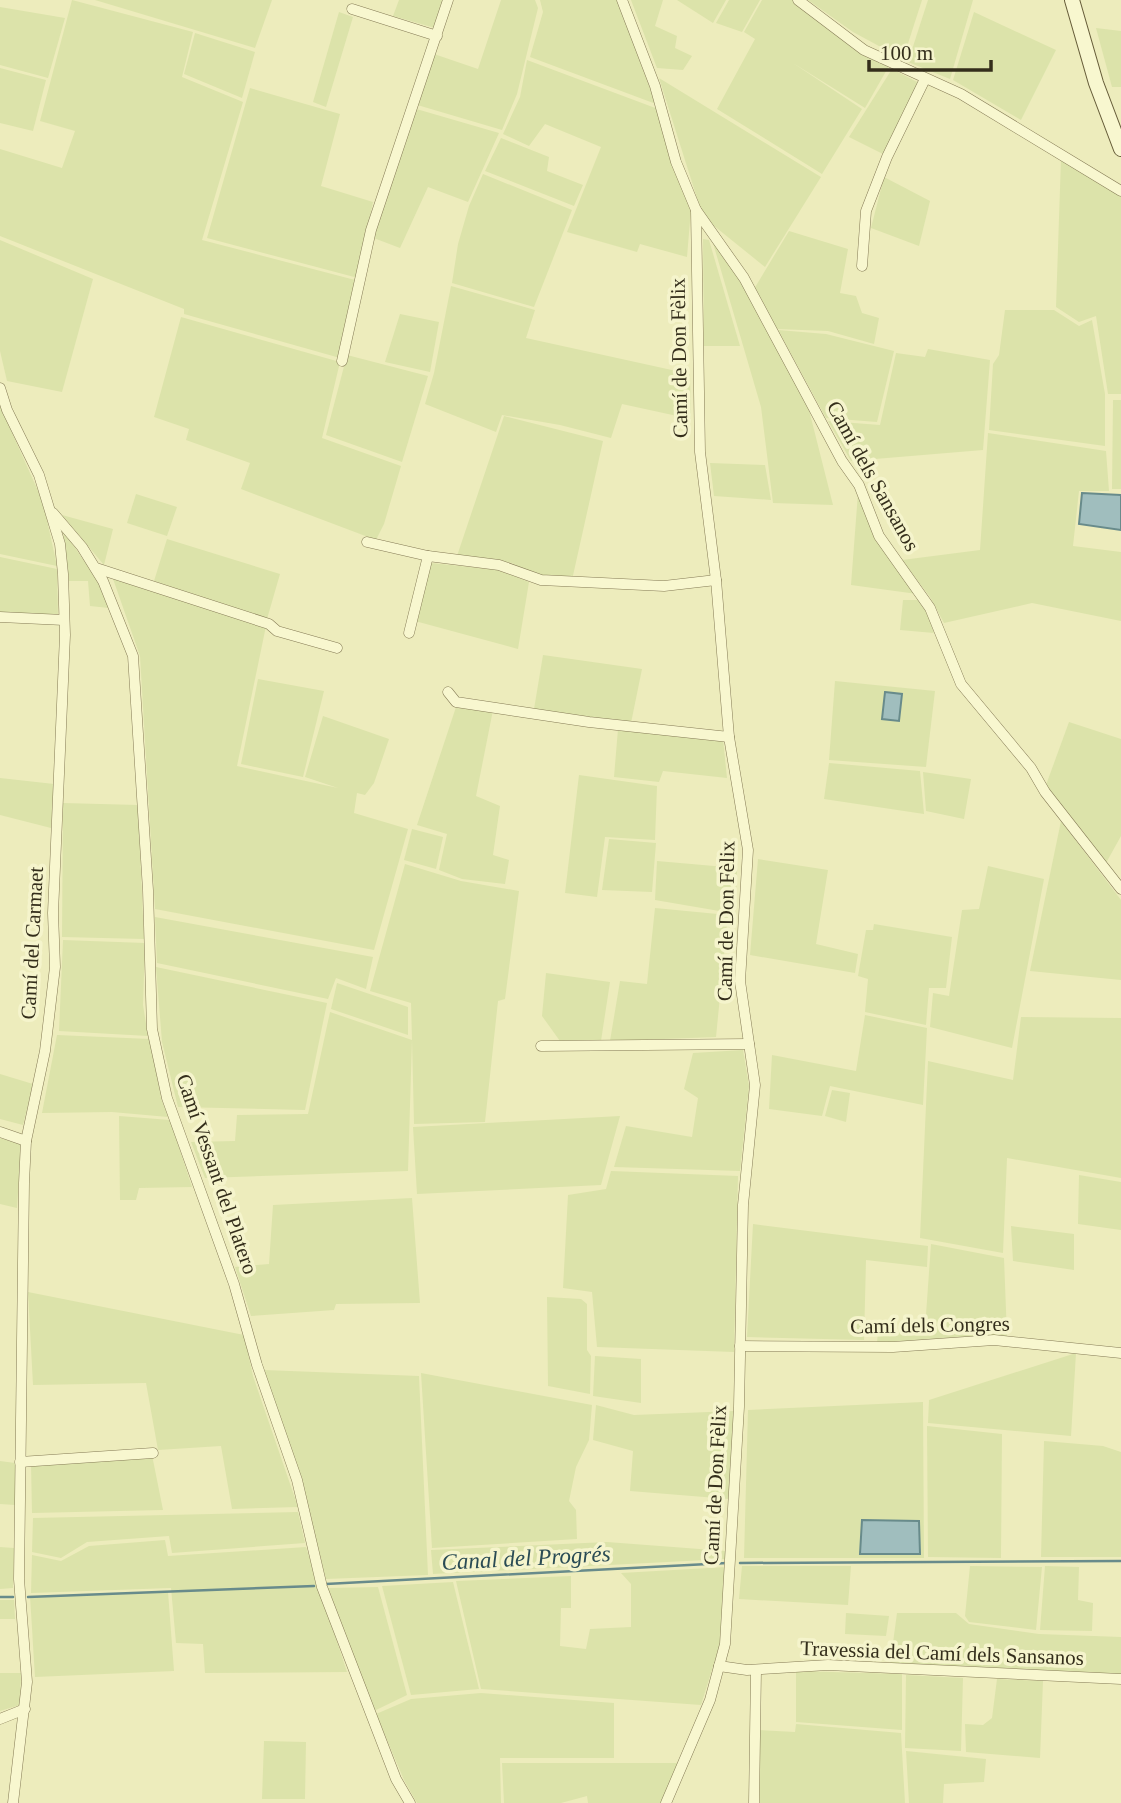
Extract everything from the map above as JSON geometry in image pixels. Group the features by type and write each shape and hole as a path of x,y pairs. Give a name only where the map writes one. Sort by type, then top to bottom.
{"main road":[{"path":"1072,0 1096,83 1121,149"}],"street":[{"path":"342,362 371,230 401,133 448,0"},
{"name":"Camí de Don Fèlix","path":"622,0 656,86 676,162 696,210 700,453 716,580 729,737 748,850 740,981 755,1085 743,1205 740,1346 725,1644 710,1700 666,1803"},
{"path":"798,0 863,50 961,94 1121,191"},
{"path":"352,9 437,36"},
{"path":"862,266 866,211 887,156 925,79"},
{"name":"Camí dels Sansanos","path":"696,210 744,278 842,461 859,485 879,536 930,608 961,684 1031,768 1045,792 1121,890"},
{"name":"Camí del Carmaet","path":"0,388 7,410 39,475 51,510 60,544 64,620 53,913 55,967 45,1051 26,1140 19,1579 27,1682 13,1803"},
{"name":"Camí Vessant del Platero","path":"51,510 103,581 133,656 148,890 152,1028 167,1098 234,1284 257,1365 297,1480 322,1587 396,1779 410,1803"},
{"path":"367,542 428,556 499,565 541,580 664,586 716,580"},
{"path":"409,633 428,556"},
{"path":"95,568 269,624 278,631 337,648"},
{"path":"0,617 64,620"},
{"path":"448,692 456,702 589,722 729,737"},
{"path":"541,1046 749,1044"},
{"path":"0,1132 26,1140"},
{"name":"Camí dels Congres","path":"740,1346 893,1347 994,1340 1121,1353"},
{"path":"20,1462 153,1453"},
{"name":"Travessia del Camí dels Sansanos","path":"719,1666 756,1670 828,1665 1121,1679"},
{"path":"754,1803 756,1670"},
{"path":"0,1719 25,1709"}],"green space":[{"path":"72,0 193,32 182,77 243,102 202,240 355,280 340,358 184,314 184,309 0,236 0,149 62,168 75,131 40,121"},
{"path":"95,0 272,0 255,48"},
{"path":"399,0 443,0 435,28 393,16"},
{"path":"501,0 535,0 538,8 517,94 502,130 414,104 434,54 478,69"},
{"path":"540,0 617,0 656,104 530,57 543,12"},
{"path":"631,0 663,0 655,26 677,36 675,48 692,56 683,70 657,68"},
{"path":"677,0 726,0 713,23"},
{"path":"729,0 760,0 742,32 716,23"},
{"path":"762,0 793,0 889,66 865,108 793,63 862,109 822,174 717,109 755,39 744,32"},
{"path":"808,0 922,0 903,59 853,32"},
{"path":"928,0 973,0 950,79 908,62"},
{"path":"0,7 65,18 48,78 0,65"},
{"path":"339,12 353,17 326,107 313,102"},
{"path":"974,12 1056,50 1021,120 953,80"},
{"path":"1096,28 1121,31 1121,87 1112,87"},
{"path":"195,33 255,52 242,98 184,74"},
{"path":"527,60 658,109 691,209 687,257 640,244 637,252 567,232 601,147 545,124 529,146 503,134 520,97"},
{"path":"0,68 46,80 33,131 0,123"},
{"path":"892,69 921,84 885,155 849,137"},
{"path":"659,78 821,177 765,267 703,217"},
{"path":"250,88 340,114 321,186 373,202 358,278 207,238"},
{"path":"413,108 499,133 468,202 428,187 400,248 371,237"},
{"path":"501,138 549,157 547,171 583,185 574,206 485,171"},
{"path":"1061,159 1121,195 1121,394 1108,394 1096,316 1079,322 1056,307"},
{"path":"483,174 572,210 534,307 452,283 458,244 469,206"},
{"path":"884,177 930,201 919,246 871,228"},
{"path":"789,231 848,249 840,293 856,296 862,313 879,318 874,344 828,331 776,329 754,289"},
{"path":"703,239 709,240 740,346 704,346"},
{"path":"0,240 93,279 62,392 7,381 0,351"},
{"path":"713,243 741,280 808,406 833,505 773,503 761,407"},
{"path":"451,286 535,310 526,338 690,374 691,419 622,404 611,438 560,425 502,415 496,432 425,404 434,373"},
{"path":"1005,310 1054,310 1079,326 1092,320 1105,394 1105,446 989,430 993,364 999,355"},
{"path":"400,314 439,322 430,372 385,362"},
{"path":"181,317 340,362 322,438 401,466 384,524 376,540 241,489 250,463 186,440 189,429 154,417"},
{"path":"778,330 826,334 894,351 877,422 826,418"},
{"path":"928,349 990,360 983,450 851,461 828,421 880,425 896,353 925,357"},
{"path":"347,355 428,376 402,462 326,435"},
{"path":"1113,400 1121,400 1121,489 1112,489"},
{"path":"0,406 43,502 57,566 0,554"},
{"path":"504,416 603,441 572,580 534,574 512,563 457,556"},
{"path":"988,433 1106,451 1109,491 1079,491 1073,546 1121,552 1121,621 1032,603 944,623 930,597 902,560 980,550"},
{"path":"710,463 765,465 771,500 714,496"},
{"path":"858,493 873,534 917,594 851,585"},
{"path":"136,494 177,507 167,536 127,523"},
{"path":"62,515 113,529 104,565"},
{"path":"63,530 99,583 109,608 90,606 88,581 69,581"},
{"path":"167,539 280,574 267,619 154,581"},
{"path":"0,557 57,569 58,618 0,615"},
{"path":"431,563 499,570 529,582 518,649 415,621"},
{"path":"112,576 266,626 237,766 338,788 305,777 323,716 389,739 374,783 365,795 357,793 354,813 408,829 374,950 155,909 140,656"},
{"path":"903,600 918,600 928,614 934,633 900,630"},
{"path":"543,655 642,669 631,723 534,709"},
{"path":"258,679 324,691 303,777 241,764"},
{"path":"835,681 935,691 926,767 829,760"},
{"path":"457,704 493,710 476,796 500,806 493,855 509,860 505,884 462,879 439,870 447,834 417,825"},
{"path":"1069,722 1121,739 1121,836 1106,863 1046,785"},
{"path":"618,729 723,739 727,778 663,771 659,782 614,777"},
{"path":"829,763 920,771 924,814 824,799"},
{"path":"923,772 971,779 964,819 926,811"},
{"path":"579,775 657,786 655,840 605,837 597,897 565,893"},
{"path":"0,778 54,784 51,828 0,815"},
{"path":"63,803 138,805 144,939 62,937"},
{"path":"1061,821 1121,900 1121,980 1030,971"},
{"path":"412,829 443,837 436,869 404,860"},
{"path":"609,839 656,843 652,892 602,890"},
{"path":"758,859 828,870 816,944 858,954 855,973 750,955"},
{"path":"657,861 737,868 736,901 731,913 655,900"},
{"path":"405,864 461,881 519,891 505,999 498,1001 485,1122 414,1124 411,1003 370,991"},
{"path":"988,866 1044,879 1012,1048 930,1027 933,993 949,996 962,910 979,909"},
{"path":"655,908 728,915 716,1037 610,1041 620,981 647,984"},
{"path":"155,917 373,957 366,989 336,978 328,999 157,963"},
{"path":"874,924 952,937 946,988 929,988 926,1025 865,1012 868,979 858,976 866,930 873,930"},
{"path":"63,940 145,943 143,1005 148,1036 59,1031"},
{"path":"156,967 327,1003 305,1110 178,1107 162,1042"},
{"path":"546,973 610,982 601,1041 560,1041 542,1016"},
{"path":"337,983 408,1007 408,1035 331,1009"},
{"path":"330,1012 412,1040 408,1171 205,1178 191,1142 235,1141 237,1115 308,1114"},
{"path":"865,1015 927,1028 923,1105 830,1086 822,1116 769,1109 772,1055 856,1071"},
{"path":"1021,1017 1121,1018 1121,1178 1007,1158 1003,1253 920,1238 928,1061 1013,1080"},
{"path":"57,1035 150,1039 161,1098 168,1117 112,1112 42,1113"},
{"path":"743,1050 749,1086 740,1171 614,1167 626,1126 692,1137 698,1098 684,1089 693,1053"},
{"path":"0,1074 33,1084 23,1125 0,1119"},
{"path":"832,1090 850,1093 846,1122 825,1116"},
{"path":"119,1116 170,1120 192,1187 139,1188 136,1200 120,1200"},
{"path":"620,1116 601,1185 417,1194 413,1127"},
{"path":"0,1138 21,1144 17,1208 0,1204"},
{"path":"611,1171 738,1176 734,1352 597,1347 592,1292 563,1288 568,1195 606,1189"},
{"path":"1079,1175 1121,1182 1121,1230 1078,1224"},
{"path":"412,1198 420,1303 336,1304 334,1310 251,1316 235,1267 269,1264 273,1205"},
{"path":"753,1224 928,1246 927,1267 866,1260 864,1340 747,1337"},
{"path":"1011,1226 1074,1234 1074,1270 1013,1261"},
{"path":"931,1244 1004,1258 1007,1336 877,1343 878,1331 925,1329"},
{"path":"28,1292 244,1335 253,1376 298,1507 232,1509 221,1446 158,1450 146,1383 33,1385"},
{"path":"547,1297 581,1299 587,1304 587,1350 591,1356 590,1394 548,1386"},
{"path":"1076,1353 1071,1436 928,1423 929,1400"},
{"path":"595,1356 641,1359 641,1403 593,1396"},
{"path":"264,1370 419,1376 428,1575 326,1579 295,1459"},
{"path":"421,1373 592,1405 589,1440 576,1467 569,1501 576,1510 577,1539 432,1548"},
{"path":"923,1402 924,1558 744,1558 748,1410"},
{"path":"596,1405 634,1415 734,1411 729,1499 630,1491 633,1451 593,1440"},
{"path":"927,1426 1002,1434 1001,1558 928,1557"},
{"path":"1044,1441 1103,1446 1121,1452 1121,1557 1041,1557"},
{"path":"152,1455 163,1510 32,1513 31,1464"},
{"path":"0,1461 15,1463 15,1505 0,1504"},
{"path":"298,1512 305,1543 172,1553 169,1536 87,1542 61,1558 32,1552 33,1518"},
{"path":"165,1540 168,1556 306,1547 347,1672 205,1673 203,1644 176,1643 171,1588 31,1593 32,1555 61,1561 89,1546"},
{"path":"607,1542 726,1551 725,1559 433,1574 431,1550"},
{"path":"0,1547 14,1548 13,1588 0,1589"},
{"path":"742,1566 851,1566 848,1605 739,1599"},
{"path":"970,1566 1042,1567 1036,1630 969,1622 965,1616"},
{"path":"1045,1566 1079,1567 1078,1600 1093,1603 1092,1631 1040,1630"},
{"path":"726,1567 720,1644 701,1705 481,1689 456,1581 571,1576 571,1608 561,1608 560,1646 586,1649 590,1629 631,1627 631,1584 621,1573"},
{"path":"453,1582 479,1689 411,1695 382,1586"},
{"path":"378,1587 407,1695 374,1711 328,1588"},
{"path":"168,1592 174,1671 35,1677 30,1596"},
{"path":"0,1600 14,1600 15,1619 0,1619"},
{"path":"846,1613 889,1616 886,1636 845,1634"},
{"path":"897,1613 956,1613 969,1624 1039,1634 1121,1637 1121,1675 890,1665"},
{"path":"796,1671 902,1674 902,1730 796,1722"},
{"path":"0,1673 21,1673 20,1705 0,1711"},
{"path":"906,1675 963,1678 961,1751 905,1748"},
{"path":"997,1679 1043,1681 1040,1758 966,1752 965,1724 983,1725 992,1718"},
{"path":"481,1693 614,1703 614,1758 500,1758 501,1803 417,1803 404,1780 376,1714 411,1699"},
{"path":"796,1724 901,1733 905,1803 760,1803 758,1730 795,1732"},
{"path":"264,1741 306,1742 305,1799 262,1799"},
{"path":"906,1751 986,1759 984,1782 944,1784 943,1803 909,1803"},
{"path":"502,1763 678,1763 664,1803 588,1803 587,1796 561,1803 504,1803"}],"water":[{"path":"1082,493 1121,495 1121,530 1079,524"},
{"path":"885,692 902,694 899,721 882,719"},
{"path":"862,1520 919,1521 920,1554 860,1554"}],"waterway":[{"name":"Canal del Progrés","path":"740,1563 1121,1561"},
{"name":"Canal del Progrés","path":"326,1584 727,1563"},
{"name":"Canal del Progrés","path":"28,1597 314,1586"},
{"name":"Canal del Progrés","path":"0,1597 13,1597"}]}
